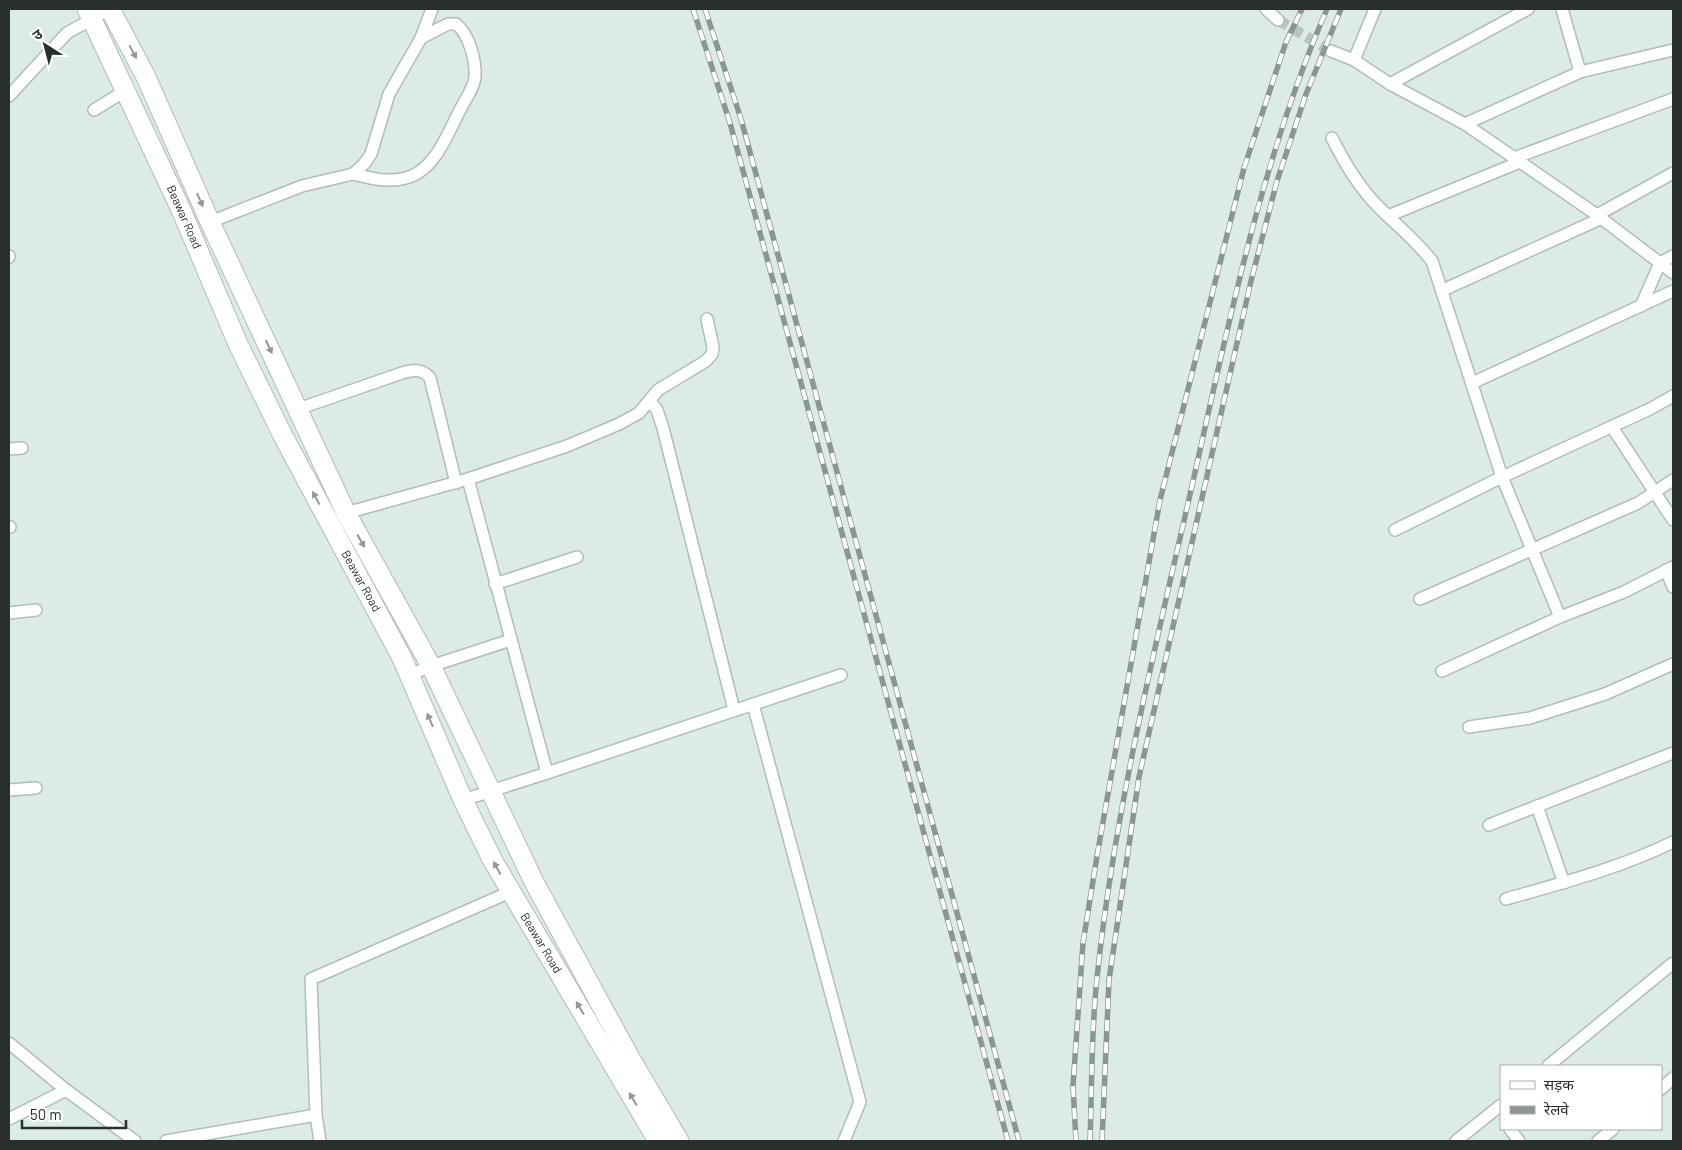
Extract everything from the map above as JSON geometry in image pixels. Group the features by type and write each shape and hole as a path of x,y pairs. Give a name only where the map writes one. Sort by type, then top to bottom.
{"main road":[{"name":"Beawar Road","path":"110,9 146,77 210,222 346,513 431,666 535,884 630,1058 679,1141"},
{"name":"Beawar Road","path":"90,14 182,212 242,352 282,434 410,675 463,800 510,892 658,1141"}],"street":[{"path":"9,96 67,33 90,14 110,9"},
{"path":"353,174 371,154 389,94 430,21 432,9"},
{"path":"1266,9 1278,20"},
{"path":"1354,60 1375,9"},
{"path":"1390,84 1528,9"},
{"path":"1562,9 1580,72"},
{"path":"210,222 302,186 353,174 377,180 407,178 426,166 444,141 470,92 475,78 474,61 461,28 456,24 448,24 421,38"},
{"path":"1465,124 1580,72 1673,50"},
{"path":"1331,51 1354,60 1390,84 1465,124 1599,216 1673,273"},
{"path":"94,110 126,91"},
{"path":"1388,216 1517,160 1673,99"},
{"path":"1332,138 1350,173 1388,216 1418,244 1432,261 1443,290 1502,477 1560,617"},
{"path":"1443,290 1599,216 1673,173"},
{"path":"1641,306 1660,263 1673,256"},
{"path":"1472,383 1673,291"},
{"path":"346,513 456,483 567,446 619,424 639,413 658,390 696,368 712,354 713,338 707,319"},
{"path":"298,410 402,372 415,370 425,372 430,378 456,483"},
{"path":"1394,530 1502,477 1612,427 1673,396"},
{"path":"650,401 656,410 663,428 734,710"},
{"path":"1612,427 1673,520"},
{"path":"9,449 22,448"},
{"path":"468,479 547,772"},
{"path":"1420,599 1533,551 1638,503 1673,480"},
{"path":"495,584 577,557"},
{"path":"1442,671 1560,617 1624,592 1670,569 1673,587"},
{"path":"9,613 36,610"},
{"path":"410,675 431,666 511,640"},
{"path":"1469,728 1530,718 1605,694 1673,664"},
{"path":"463,800 841,675"},
{"path":"754,704 860,1102 844,1141"},
{"path":"1489,825 1673,752"},
{"path":"9,790 36,788"},
{"path":"1537,806 1564,883"},
{"path":"1506,899 1564,883 1646,855 1673,842"},
{"path":"320,1141 316,1115 311,979 510,892"},
{"path":"1549,1065 1673,963"},
{"path":"9,1043 66,1090 135,1141"},
{"path":"1662,1088 1673,1078"},
{"path":"9,1119 66,1090"},
{"path":"1456,1141 1499,1110"},
{"path":"166,1141 316,1115"},
{"path":"1511,1130 1519,1141"},
{"path":"1598,1141 1612,1130"}],"tunnel":[{"path":"1278,20 1331,51"}],"railway":[{"path":"693,9 730,123 1008,1141"},
{"path":"705,9 741,119 1019,1141"},
{"path":"1076,1141 1073,1086 1083,943 1160,500 1244,168 1286,42 1302,9"},
{"path":"1090,1141 1097,978 1115,849 1139,722 1222,351 1251,235 1284,121 1327,9"},
{"path":"1102,1141 1109,980 1139,777 1251,281 1277,181 1306,94 1341,9"}]}
